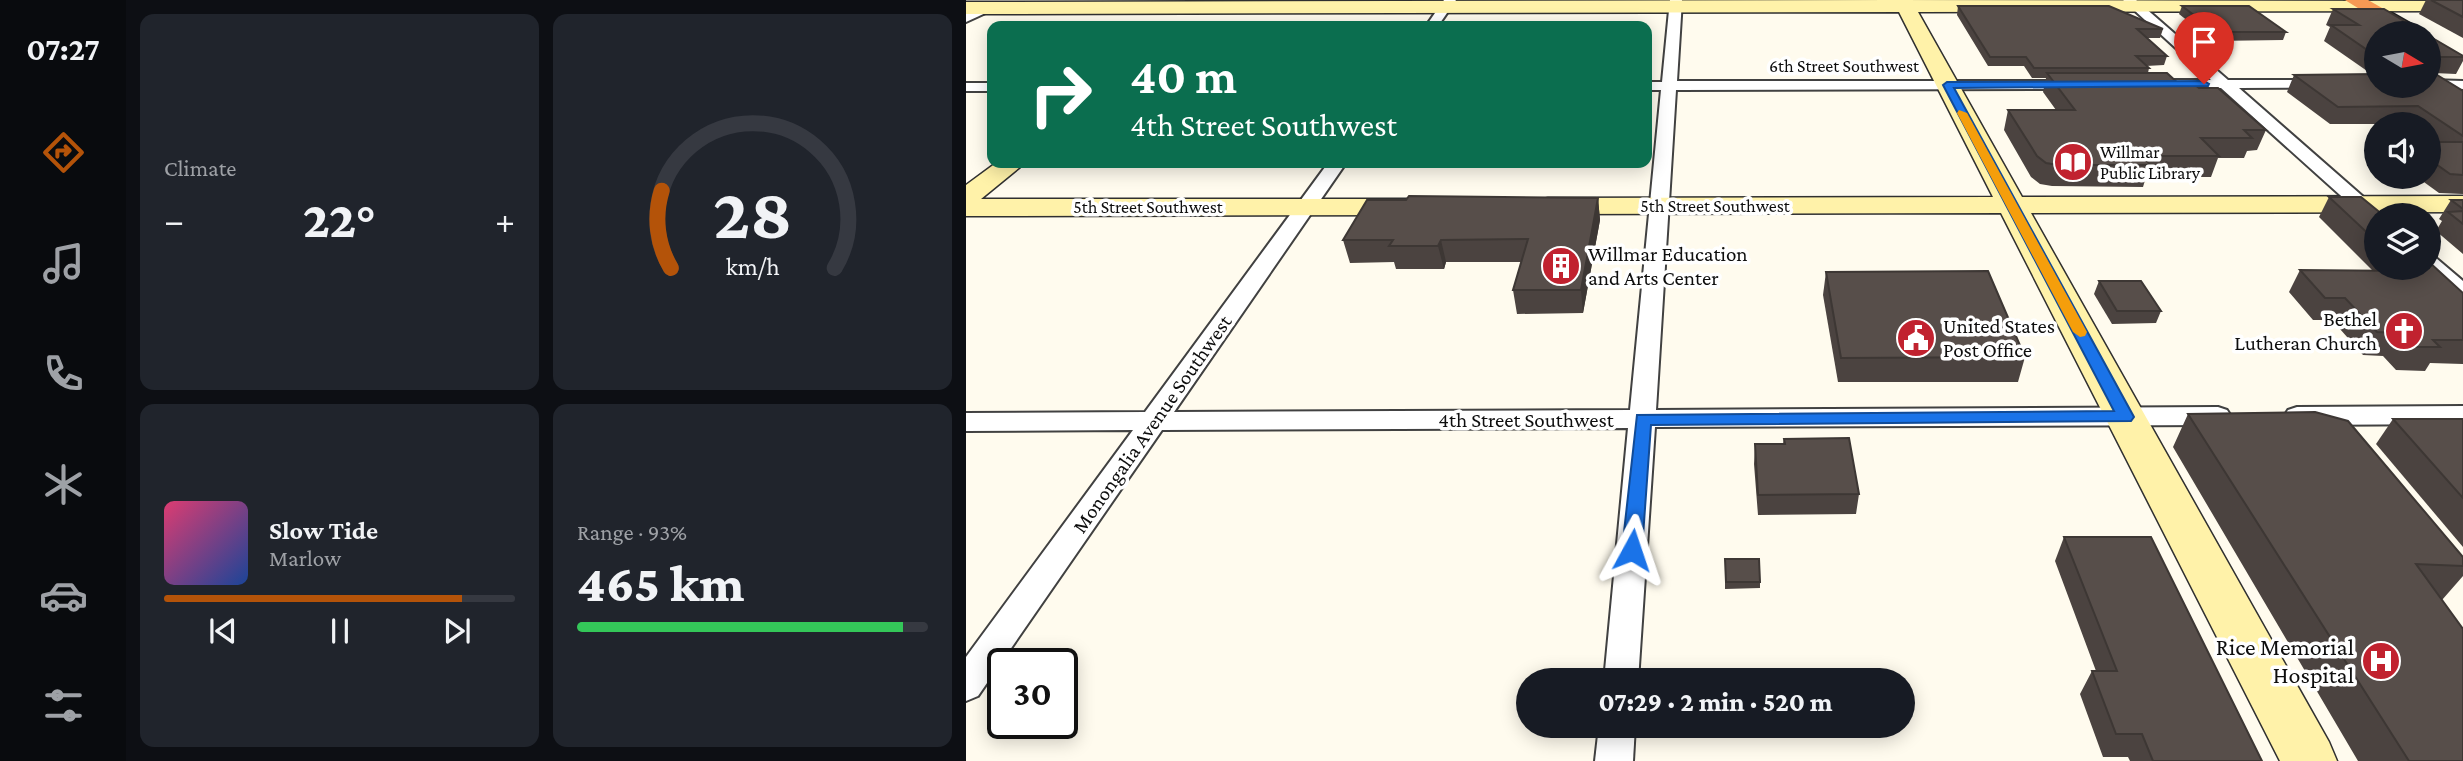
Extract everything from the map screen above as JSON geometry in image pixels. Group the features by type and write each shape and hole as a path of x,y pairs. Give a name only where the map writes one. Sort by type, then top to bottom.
{"highway":[{"path":"2359,3 2391,21"}],"street":[{"path":"966,8 1221,4 1675,3 2359,3 2463,6"},
{"path":"1622,668 1660,206 1658,86 1675,3"},
{"path":"1903,3 2309,761"},
{"path":"2132,3 2364,206"},
{"path":"1198,21 1221,4"},
{"path":"1436,21 1448,4"},
{"path":"966,18 986,8"},
{"path":"2151,85 2364,84"},
{"path":"2441,84 2463,85"},
{"name":"6th Street Southwest","path":"1658,86 2097,85"},
{"path":"966,87 987,87"},
{"path":"966,198 1005,168"},
{"name":"Monongalia Avenue Southwest","path":"966,685 1333,168"},
{"name":"5th Street Southwest","path":"2441,205 2463,204"},
{"name":"5th Street Southwest","path":"1522,206 2011,205 2364,210"},
{"name":"5th Street Southwest","path":"966,208 1440,206"},
{"path":"2441,273 2463,292"},
{"path":"2277,416 2463,415"},
{"name":"4th Street Southwest","path":"966,422 2239,416"},
{"path":"1614,761 1616,738"}],"building":[{"path":"2431,0 2463,0 2463,17"},
{"path":"1958,6 2109,6 2163,29 2137,29 2167,56 2136,56 2149,68 2034,68 2026,57 1990,57"},
{"path":"2182,6 2249,6 2286,32 2216,32"},
{"path":"2333,9 2384,9 2404,21 2364,21 2364,48 2331,25 2359,25"},
{"path":"2441,43 2463,56 2441,57"},
{"path":"2047,73 2167,73 2179,84 2218,88 2266,130 2244,130 2252,138 2201,138 2219,156 2143,156 2150,165 2046,163 2037,156 2008,110 2075,110"},
{"path":"2364,74 2364,98 2441,98 2441,77 2463,91 2463,136 2441,121 2441,112 2427,112 2418,106 2338,107 2294,75"},
{"path":"2441,142 2463,142 2463,175 2450,174 2441,168"},
{"path":"1409,196 1598,198 1581,290 1513,290 1528,239 1441,240 1438,246 1389,246 1393,240 1343,240 1367,200 1406,200"},
{"path":"2329,197 2361,197 2368,203 2364,203 2364,230"},
{"path":"2451,200 2463,200 2463,209"},
{"path":"2463,211 2463,224 2448,212"},
{"path":"2300,270 2364,271 2364,280 2441,280 2441,273 2463,293 2463,340 2433,340 2440,347 2411,347 2397,333 2377,332 2345,298 2325,298"},
{"name":"United States Post Office","path":"1988,271 2025,357 1841,358 1826,272"},
{"path":"2099,281 2141,281 2161,311 2117,311"},
{"name":"Rice Memorial Hospital","path":"2315,412 2348,421 2463,557 2463,566 2416,564 2463,629 2463,761 2409,761 2188,414"},
{"path":"2393,419 2463,419 2463,498"},
{"path":"1849,438 1859,494 1758,495 1755,444 1785,444 1784,439"},
{"path":"2064,537 2151,537 2262,761 2153,761 2142,734 2116,734 2092,671 2117,671"},
{"path":"1725,559 1759,559 1760,582 1726,582"}],"slow traffic":[{"path":"1962,113 2080,332"}],"place":[{"name":"Willmar Public Library","path":"2073,162"},
{"name":"Willmar Education and Arts Center","path":"1561,266"},
{"name":"Bethel Lutheran Church","path":"2404,331"},
{"name":"United States Post Office","path":"1916,338"},
{"name":"Rice Memorial Hospital","path":"2381,661"}],"route":[{"path":"1632,550 1643,419 2125,417 1947,85 2204,84"}]}
